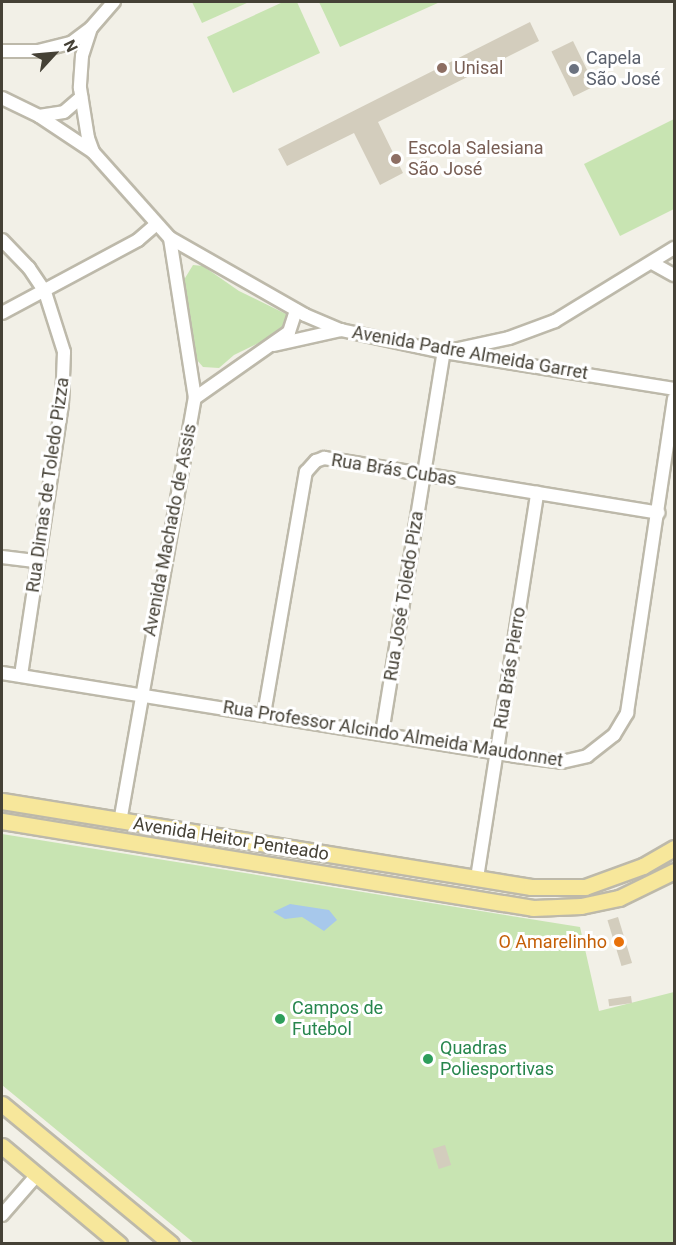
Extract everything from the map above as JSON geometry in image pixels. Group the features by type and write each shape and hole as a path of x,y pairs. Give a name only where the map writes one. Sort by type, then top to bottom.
{"main road":[{"name":"Avenida Heitor Penteado","path":"2,801 531,887 585,887 643,866 675,848"},
{"name":"Avenida Heitor Penteado","path":"2,821 503,905 557,909 619,898 675,871"},
{"path":"2,1104 171,1244"},
{"path":"2,1146 119,1244"}],"street":[{"path":"2,51 61,46 91,28 114,2"},
{"name":"Avenida Padre Almeida Garret","path":"91,28 82,56 81,97 93,152 155,225 170,238 296,310 341,330 444,352 675,389"},
{"path":"61,46 82,56"},
{"path":"39,116 64,112 81,97"},
{"path":"2,98 39,116 93,152"},
{"path":"2,313 45,292 138,240 155,225"},
{"name":"Avenida Machado de Assis","path":"120,822 139,696 195,398 170,238"},
{"name":"Rua Dimas de Toledo Pizza","path":"2,240 29,268 45,292 64,352 65,377 21,676"},
{"path":"444,352 509,338 555,321 675,248"},
{"path":"652,263 675,275"},
{"path":"195,398 270,346 293,327 296,310"},
{"path":"270,346 341,330"},
{"name":"Rua José Toledo Piza","path":"382,733 422,475 444,352"},
{"name":"Rua Professor Alcindo Almeida Maudonnet","path":"2,673 497,752 576,761 601,748 621,725 658,513 675,398"},
{"name":"Rua Brás Cubas","path":"264,714 306,472 324,458 658,513"},
{"name":"Rua Brás Pierro","path":"469,877 497,752 537,493"},
{"path":"2,557 37,561"},
{"path":"2,1215 36,1176"}],"green space":[{"path":"192,2 249,2 202,23"},
{"path":"283,2 297,2 320,53 233,93 207,37"},
{"path":"319,2 440,2 340,47"},
{"path":"674,119 674,209 620,236 584,164"},
{"path":"193,265 203,266 239,291 288,315 285,330 234,355 219,368 203,367 197,360 182,283"},
{"path":"2,834 580,927 599,1011 674,992 674,1243 194,1243 2,1085"}],"water":[{"path":"290,904 329,910 337,920 324,931 302,917 285,919 273,912"}],"building":[{"name":"Escola Salesiana São José","path":"530,22 539,41 378,122 403,173 380,185 354,133 287,166 278,149"},
{"name":"Capela São José","path":"573,41 595,86 573,96 551,52"},
{"name":"O Amarelinho","path":"618,917 632,963 622,966 607,920"},
{"path":"631,996 632,1003 609,1006 608,999"},
{"path":"445,1145 451,1165 439,1169 433,1149"}],"place":[{"name":"Unisal","path":"442,68"},
{"name":"Capela São José","path":"574,69"},
{"name":"Escola Salesiana São José","path":"396,159"},
{"name":"O Amarelinho","path":"619,942"},
{"name":"Campos de Futebol","path":"280,1019"},
{"name":"Quadras Poliesportivas","path":"428,1059"}]}
